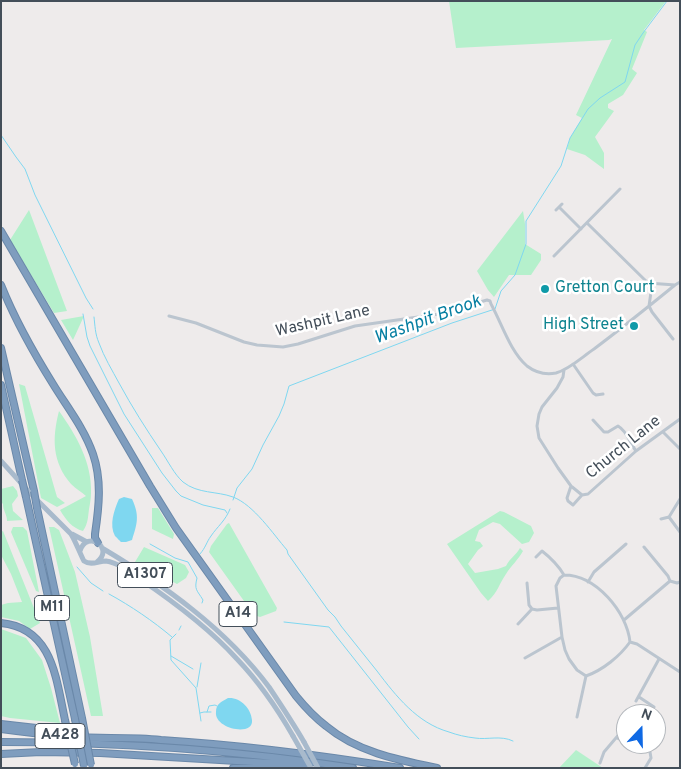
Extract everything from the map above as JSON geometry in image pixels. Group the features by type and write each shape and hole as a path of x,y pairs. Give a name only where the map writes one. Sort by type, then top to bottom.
{"highway":[{"name":"A14","path":"1,232 176,528 296,696 327,727 359,747 390,757 437,768"},
{"path":"1,285 38,361 80,425 93,455 99,484 99,505 95,538 100,546"},
{"name":"M11","path":"1,348 38,508 88,767"},
{"name":"M11","path":"1,385 79,719"},
{"name":"M11","path":"1,623 16,625 26,630 34,636 49,657 76,766"},
{"path":"1,724 120,738 283,751 342,758 400,768"},
{"name":"A428","path":"1,729 59,736 120,738"},
{"path":"1,742 141,746 203,750 353,768"},
{"name":"A428","path":"41,752 141,746"},
{"name":"A428","path":"1,754 41,752 100,753 313,766 326,764"},
{"path":"233,768 285,768"}],"main road":[{"path":"1,461 71,534 85,561 90,563 96,562 102,556 100,546 93,541 87,542 80,551"},
{"path":"71,534 87,542"},
{"name":"A1307","path":"100,546 166,589 230,643 268,686 290,718 318,768"},
{"name":"A1307","path":"96,562 114,563 126,570 185,612 218,640 253,678 273,705 311,768"}],"street":[{"path":"554,256 620,189"},
{"path":"559,207 581,229"},
{"path":"587,223 648,283 651,292 649,306 673,339"},
{"path":"571,486 567,498 573,505 582,495 571,486 539,438 537,426 542,407 557,388 563,377 564,370 622,329 680,282"},
{"path":"648,283 675,285"},
{"name":"Washpit Lane","path":"169,316 196,323 244,342 283,347 355,326 439,314 483,300 490,301 513,348 526,365 545,374 564,370"},
{"path":"573,364 593,393 603,394"},
{"name":"Church Lane","path":"582,495 588,494 636,451 680,418"},
{"path":"593,420 604,432 608,432 618,426 622,428 636,451"},
{"path":"663,432 680,449"},
{"path":"661,519 669,517 680,499"},
{"path":"669,517 680,532"},
{"path":"588,582 594,572 626,544"},
{"path":"644,547 670,581"},
{"path":"536,557 542,551 554,560 564,575"},
{"path":"564,575 572,575 588,582 606,595 624,620 629,632 630,642 626,648 596,673 586,676 577,670 569,660 562,637 556,586 564,575"},
{"path":"624,620 670,581"},
{"path":"670,581 680,582"},
{"path":"528,583 529,605 532,609"},
{"path":"518,624 532,609 558,608"},
{"path":"524,658 562,637"},
{"path":"630,642 680,672"},
{"path":"648,704 637,699 659,659"},
{"path":"577,717 586,676"},
{"path":"600,763 604,752 616,739"},
{"path":"645,768 651,758 650,754"}],"green space":[{"path":"449,1 666,1 644,30 647,32 632,69 637,73 623,95 608,104 608,108 614,111 595,137 604,153 604,169 585,155 567,149 570,138 582,118 576,115 612,39 456,48"},
{"path":"29,210 67,311 54,313 10,240"},
{"path":"523,211 525,244 541,254 541,260 531,275 509,275 494,297 477,271"},
{"path":"84,316 73,340 61,320"},
{"path":"19,384 25,386 57,497 65,503 57,507 41,498"},
{"path":"59,411 77,439 89,470 91,497 88,520 83,531 70,523 60,510 86,496 71,484 60,467 57,458 55,431"},
{"path":"13,486 18,496 12,504 13,511 23,520 7,521 1,502 1,489"},
{"path":"152,508 158,508 174,534 173,539 152,529"},
{"path":"500,511 531,526 534,533 529,542 522,544 500,524 493,522 479,530 475,541 480,542 483,546 468,564 475,573 506,566 520,548 523,551 488,601 447,544"},
{"path":"229,523 277,608 276,611 260,617 254,615 209,552 211,546"},
{"path":"13,527 23,527 27,531 39,592 36,591 11,532"},
{"path":"49,527 59,530 75,572 90,637 103,716 91,716"},
{"path":"3,531 40,623 30,629 19,621 1,617 1,605 22,602 1,555 1,532"},
{"path":"144,547 185,565 189,572 186,578 177,584 135,562"},
{"path":"1,629 26,638 42,660 60,723 1,716"},
{"path":"576,750 603,768 559,768"}],"water":[{"path":"124,497 132,499 137,520 132,540 121,542 113,532 112,522 119,499"},
{"path":"228,698 241,701 250,711 252,720 251,725 247,728 234,729 221,723 217,718 218,705"}],"waterway":[{"name":"Washpit Brook","path":"233,500 237,488 252,469 279,416 289,386 452,323 495,309 501,291 515,275 526,244 526,221 561,166 570,138 588,109 600,98 625,82 635,45 667,1"},
{"path":"1,135 25,169 35,195 93,309"},
{"path":"83,314 90,346 124,414 162,473 181,496 203,505 225,510 227,513"},
{"path":"94,317 98,340 108,363 139,418 180,479 195,489 233,497 256,513 287,550 328,610 408,708 437,728 458,735 480,738 504,738 513,741"},
{"name":"Washpit Brook","path":"200,554 230,509"},
{"name":"Washpit Brook","path":"150,544 175,558 188,562 197,578 196,588 203,600 202,603"},
{"path":"77,567 91,583 103,591"},
{"path":"109,594 142,614 172,637"},
{"path":"284,622 329,627 419,739"},
{"name":"Washpit Brook","path":"179,630 181,626"},
{"name":"Washpit Brook","path":"176,634 170,640 171,660 196,688 201,721"},
{"path":"171,656 193,669"},
{"path":"197,687 201,663"},
{"path":"207,712 209,706 217,706"},
{"path":"200,713 211,712"}],"place":[{"name":"Gretton Court","path":"545,289"},
{"name":"High Street","path":"634,326"}]}
